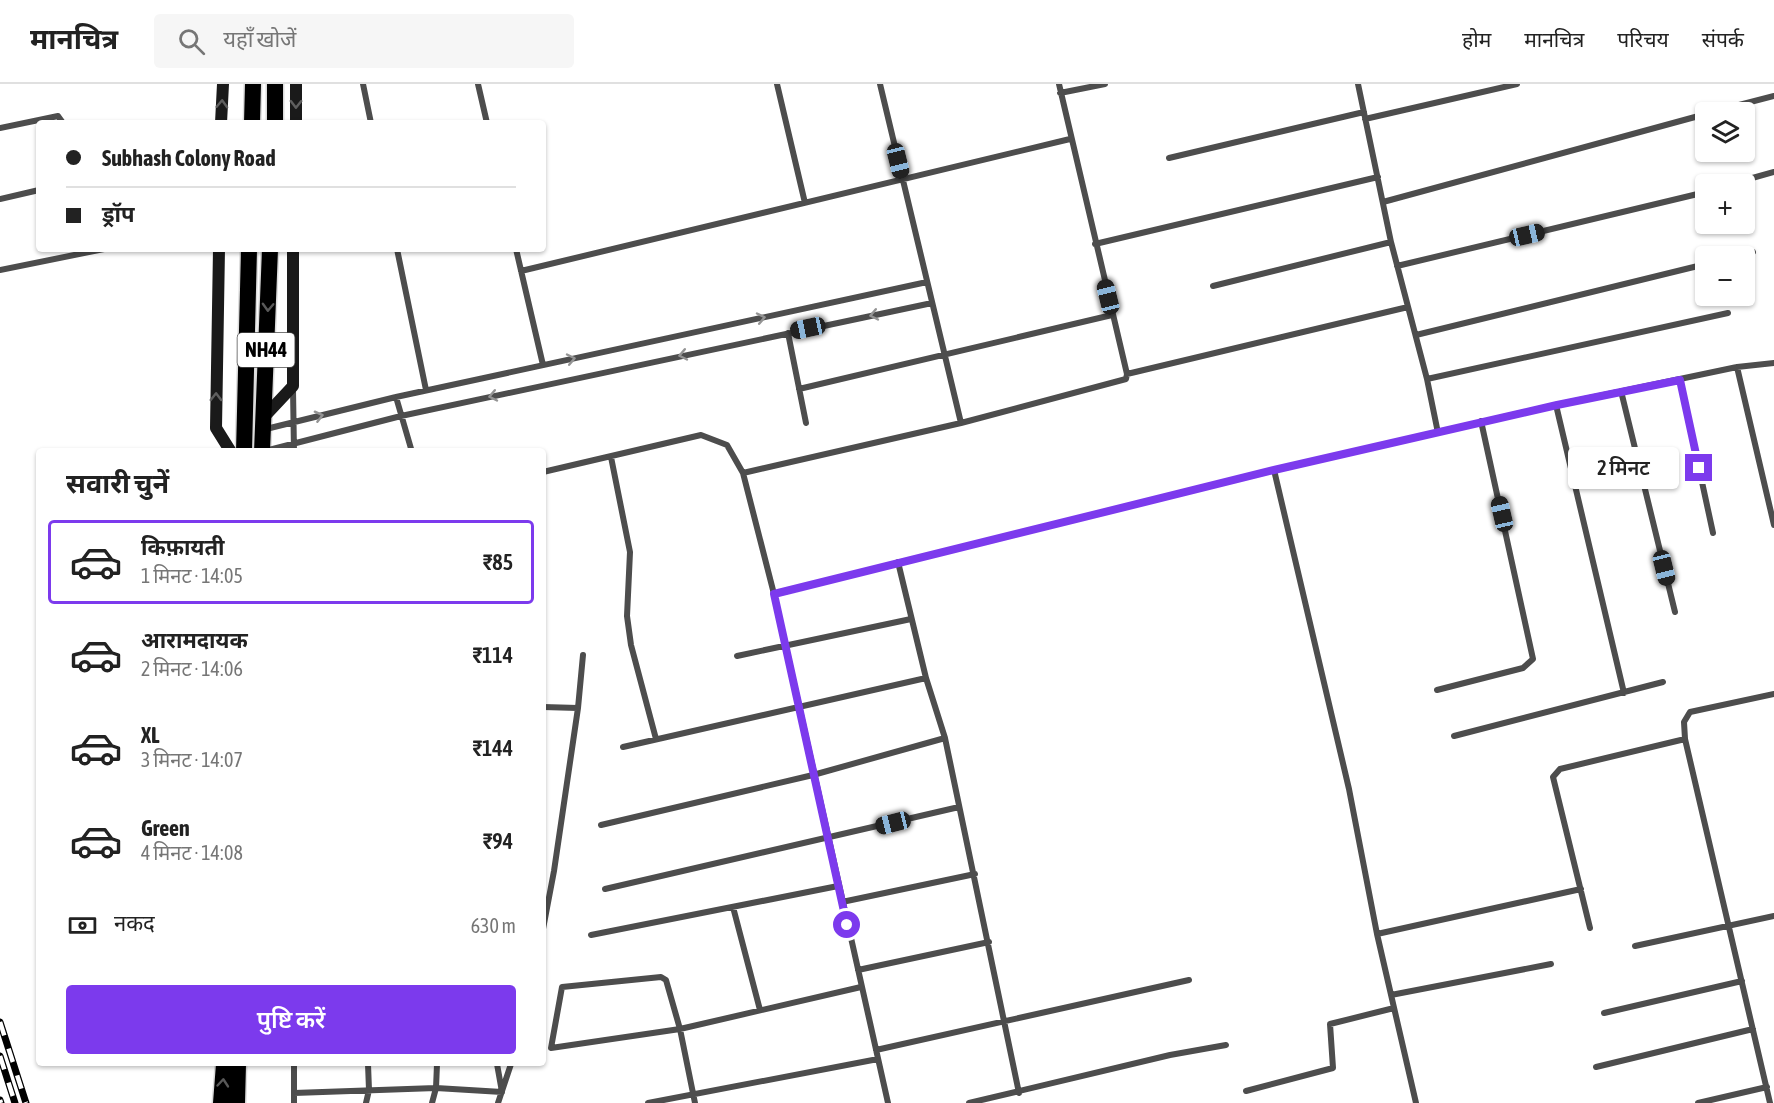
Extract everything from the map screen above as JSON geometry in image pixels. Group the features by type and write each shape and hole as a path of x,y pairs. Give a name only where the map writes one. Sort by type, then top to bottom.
{"highway":[{"path":"252,120 253,84"},
{"path":"275,84 275,120"},
{"name":"NH44","path":"244,448 249,252"},
{"name":"NH44","path":"263,448 270,252"},
{"path":"221,1103 224,1066"},
{"path":"237,1103 238,1066"}],"main road":[{"path":"222,120 223,84"},
{"path":"296,84 296,120"},
{"path":"219,252 216,428 228,448"},
{"path":"263,424 292,386 293,252"}],"street":[{"path":"363,84 370,120"},
{"path":"478,84 486,120"},
{"path":"777,84 805,203"},
{"path":"880,84 961,423"},
{"path":"743,473 961,423 1124,381 1127,374 1070,139 1059,84"},
{"path":"1060,93 1105,84"},
{"path":"1358,84 1391,242 1427,379 1438,433"},
{"path":"1169,158 1517,84"},
{"path":"1751,102 1774,96"},
{"path":"39,120 58,116 61,120"},
{"path":"1383,202 1695,117"},
{"path":"0,128 36,121"},
{"path":"521,271 1070,139"},
{"path":"1755,177 1774,172"},
{"path":"1095,244 1378,177"},
{"path":"0,199 36,191"},
{"path":"1397,266 1695,195"},
{"path":"1213,286 1391,242"},
{"path":"0,270 89,252"},
{"path":"398,252 426,390"},
{"path":"517,252 543,365"},
{"path":"1416,335 1695,267"},
{"path":"263,424 294,422 426,390 927,282"},
{"path":"277,448 400,416 932,303"},
{"path":"1127,374 1408,307"},
{"path":"1427,379 1728,313"},
{"path":"800,388 1112,315"},
{"path":"788,333 806,423"},
{"path":"774,594 1274,470 1481,422 1737,367 1774,363"},
{"path":"1737,367 1774,525"},
{"path":"1680,380 1713,533"},
{"path":"292,386 294,448"},
{"path":"1621,391 1675,612"},
{"path":"396,397 411,448"},
{"path":"1557,405 1624,693"},
{"path":"1437,690 1523,668 1533,659 1481,422"},
{"path":"546,471 701,435 727,445 743,473 774,594 797,706 888,1103"},
{"path":"611,457 630,552 627,616 631,645 656,739"},
{"path":"1274,470 1349,789 1377,934 1416,1103"},
{"path":"898,562 926,678 945,738 1019,1093"},
{"path":"737,656 911,620"},
{"path":"546,913 578,708 583,655"},
{"path":"623,747 926,678"},
{"path":"1454,736 1663,682"},
{"path":"1770,1103 1685,739 1683,722 1690,712 1774,694"},
{"path":"546,707 578,708"},
{"path":"601,825 813,775 945,738"},
{"path":"1590,928 1553,777 1560,769 1685,739"},
{"path":"605,889 959,807"},
{"path":"842,902 975,874"},
{"path":"591,935 838,886"},
{"path":"1377,934 1581,889"},
{"path":"733,907 760,1010"},
{"path":"1635,946 1774,916"},
{"path":"858,970 989,942"},
{"path":"1391,995 1551,964"},
{"path":"695,1103 692,1093 680,1029 670,985 661,977 562,987 551,1048 680,1029 861,987"},
{"path":"876,1050 1189,980"},
{"path":"1604,1013 1742,981"},
{"path":"1246,1091 1333,1068 1330,1024 1394,1008"},
{"path":"1596,1067 1753,1029"},
{"path":"969,1103 1019,1093 1170,1055 1226,1045"},
{"path":"648,1103 878,1059"},
{"path":"294,1066 294,1103"},
{"path":"366,1103 369,1090 368,1066"},
{"path":"432,1103 436,1088 437,1066"},
{"path":"497,1066 502,1092"},
{"path":"498,1103 510,1066"},
{"path":"1698,1103 1767,1087"},
{"path":"294,1093 436,1088 502,1092"}],"railway":[{"path":"0,1022 26,1103"},
{"path":"0,1056 15,1103"}],"route":[{"path":"847,925 774,594 1274,470 1557,405 1680,380 1699,468"}]}
